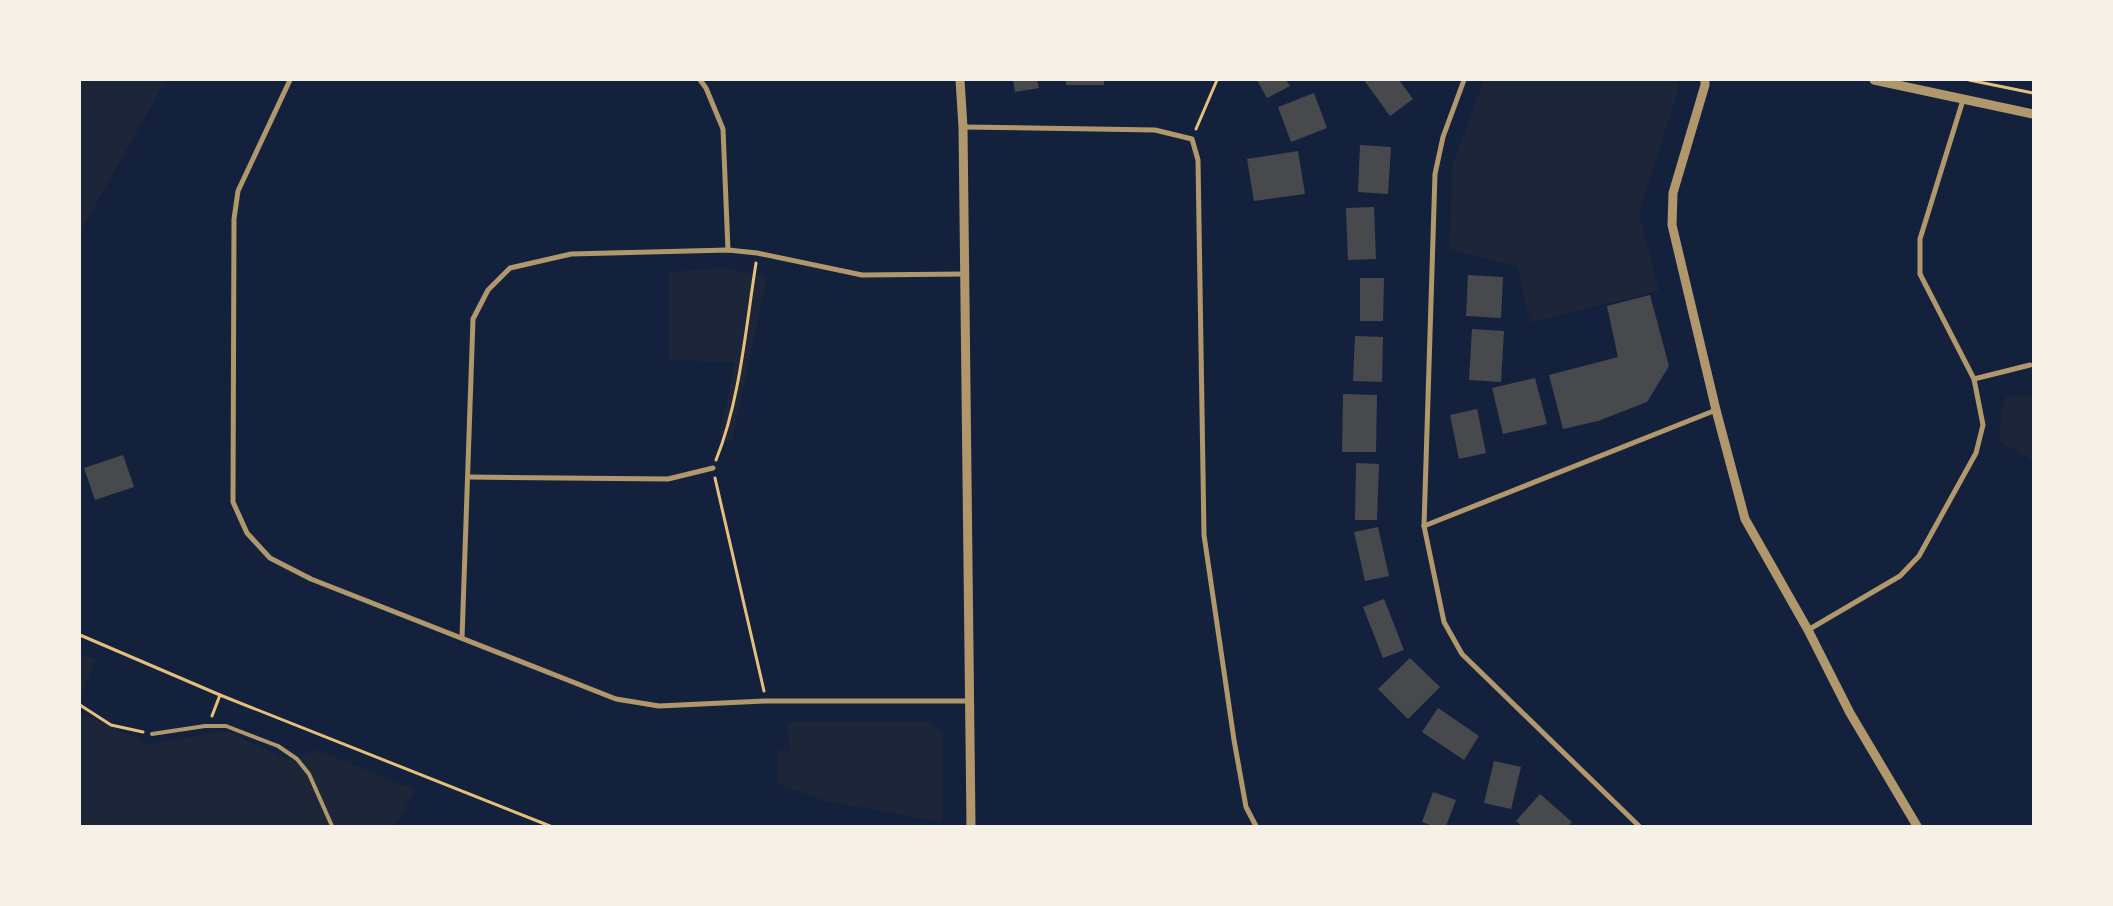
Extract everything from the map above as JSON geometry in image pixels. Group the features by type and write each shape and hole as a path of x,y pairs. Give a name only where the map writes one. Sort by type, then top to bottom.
{"street":[{"path":"290,80 238,191 234,219 233,502 247,534 270,558 311,579 616,699 659,706 766,701 968,702"},
{"path":"700,80 706,88 723,129 728,250"},
{"path":"960,80 963,127 968,702 971,826"},
{"path":"1464,80 1443,137 1435,174 1424,526 1444,622 1462,654 1639,826"},
{"path":"1705,80 1672,193 1672,225 1744,519 1808,630 1850,713 1917,826"},
{"path":"1874,80 2033,114"},
{"path":"1808,630 1900,576 1918,556 1976,453 1983,425 1974,379 1920,274 1920,239 1962,100"},
{"path":"963,127 1155,130 1192,139 1198,160 1204,534 1234,740 1246,807 1256,826"},
{"path":"462,638 473,319 488,290 510,268 571,254 728,250 757,253 862,275 964,274"},
{"path":"1974,379 2030,366"},
{"path":"1424,526 1716,410"},
{"path":"468,477 668,479 713,468"}],"lane":[{"path":"152,734 206,726 226,726 278,746 297,760 309,774 332,826"}],"path":[{"path":"1192,139 1216,80"},
{"path":"1969,80 2033,93"},
{"path":"757,253 740,364 726,438 713,468 766,701"},
{"path":"80,635 220,695 550,826"},
{"path":"216,707 220,695"},
{"path":"80,705 111,725 152,734"}],"shaded area":[{"path":"80,80 166,80 80,232"},
{"path":"1484,80 1676,80 1679,87 1639,213 1659,291 1530,322 1517,267 1450,249 1452,166"},
{"path":"725,268 767,277 732,442 719,435 735,362 669,360 669,272"},
{"path":"2007,396 2033,397 2033,461 1999,441 2001,412"},
{"path":"80,654 96,659 80,699"},
{"path":"80,712 149,744 226,731 292,761 318,750 416,791 394,826 80,826"},
{"path":"788,722 932,722 943,733 942,822 825,801 777,783 777,751 789,751"}],"building":[{"path":"1013,80 1037,80 1039,88 1015,92"},
{"path":"1066,80 1104,80 1104,85 1066,85"},
{"path":"1257,80 1286,80 1290,86 1267,98"},
{"path":"1364,80 1399,80 1413,99 1390,116"},
{"path":"1314,93 1327,128 1291,142 1278,107"},
{"path":"1360,145 1391,147 1388,194 1358,192"},
{"path":"1298,151 1305,194 1254,201 1247,159"},
{"path":"1374,207 1376,259 1348,260 1346,208"},
{"path":"1468,275 1503,277 1501,318 1466,316"},
{"path":"1360,278 1384,278 1383,321 1360,321"},
{"path":"1650,295 1669,366 1647,402 1598,421 1563,429 1549,375 1618,357 1607,306"},
{"path":"1472,329 1504,331 1501,382 1469,380"},
{"path":"1355,336 1383,337 1382,382 1353,381"},
{"path":"1535,378 1547,424 1503,434 1492,388"},
{"path":"1343,394 1377,395 1376,452 1342,452"},
{"path":"1477,409 1486,453 1459,459 1450,415"},
{"path":"123,455 134,487 95,500 84,468"},
{"path":"1356,463 1379,464 1377,520 1355,520"},
{"path":"1378,527 1389,576 1365,581 1354,532"},
{"path":"1384,599 1404,650 1383,658 1363,607"},
{"path":"1410,658 1440,687 1408,719 1378,689"},
{"path":"1438,708 1479,736 1464,760 1422,732"},
{"path":"1494,761 1521,767 1511,809 1484,803"},
{"path":"1433,792 1456,800 1446,826 1433,826 1422,822"},
{"path":"1540,794 1572,822 1568,826 1522,826 1516,821"}]}
